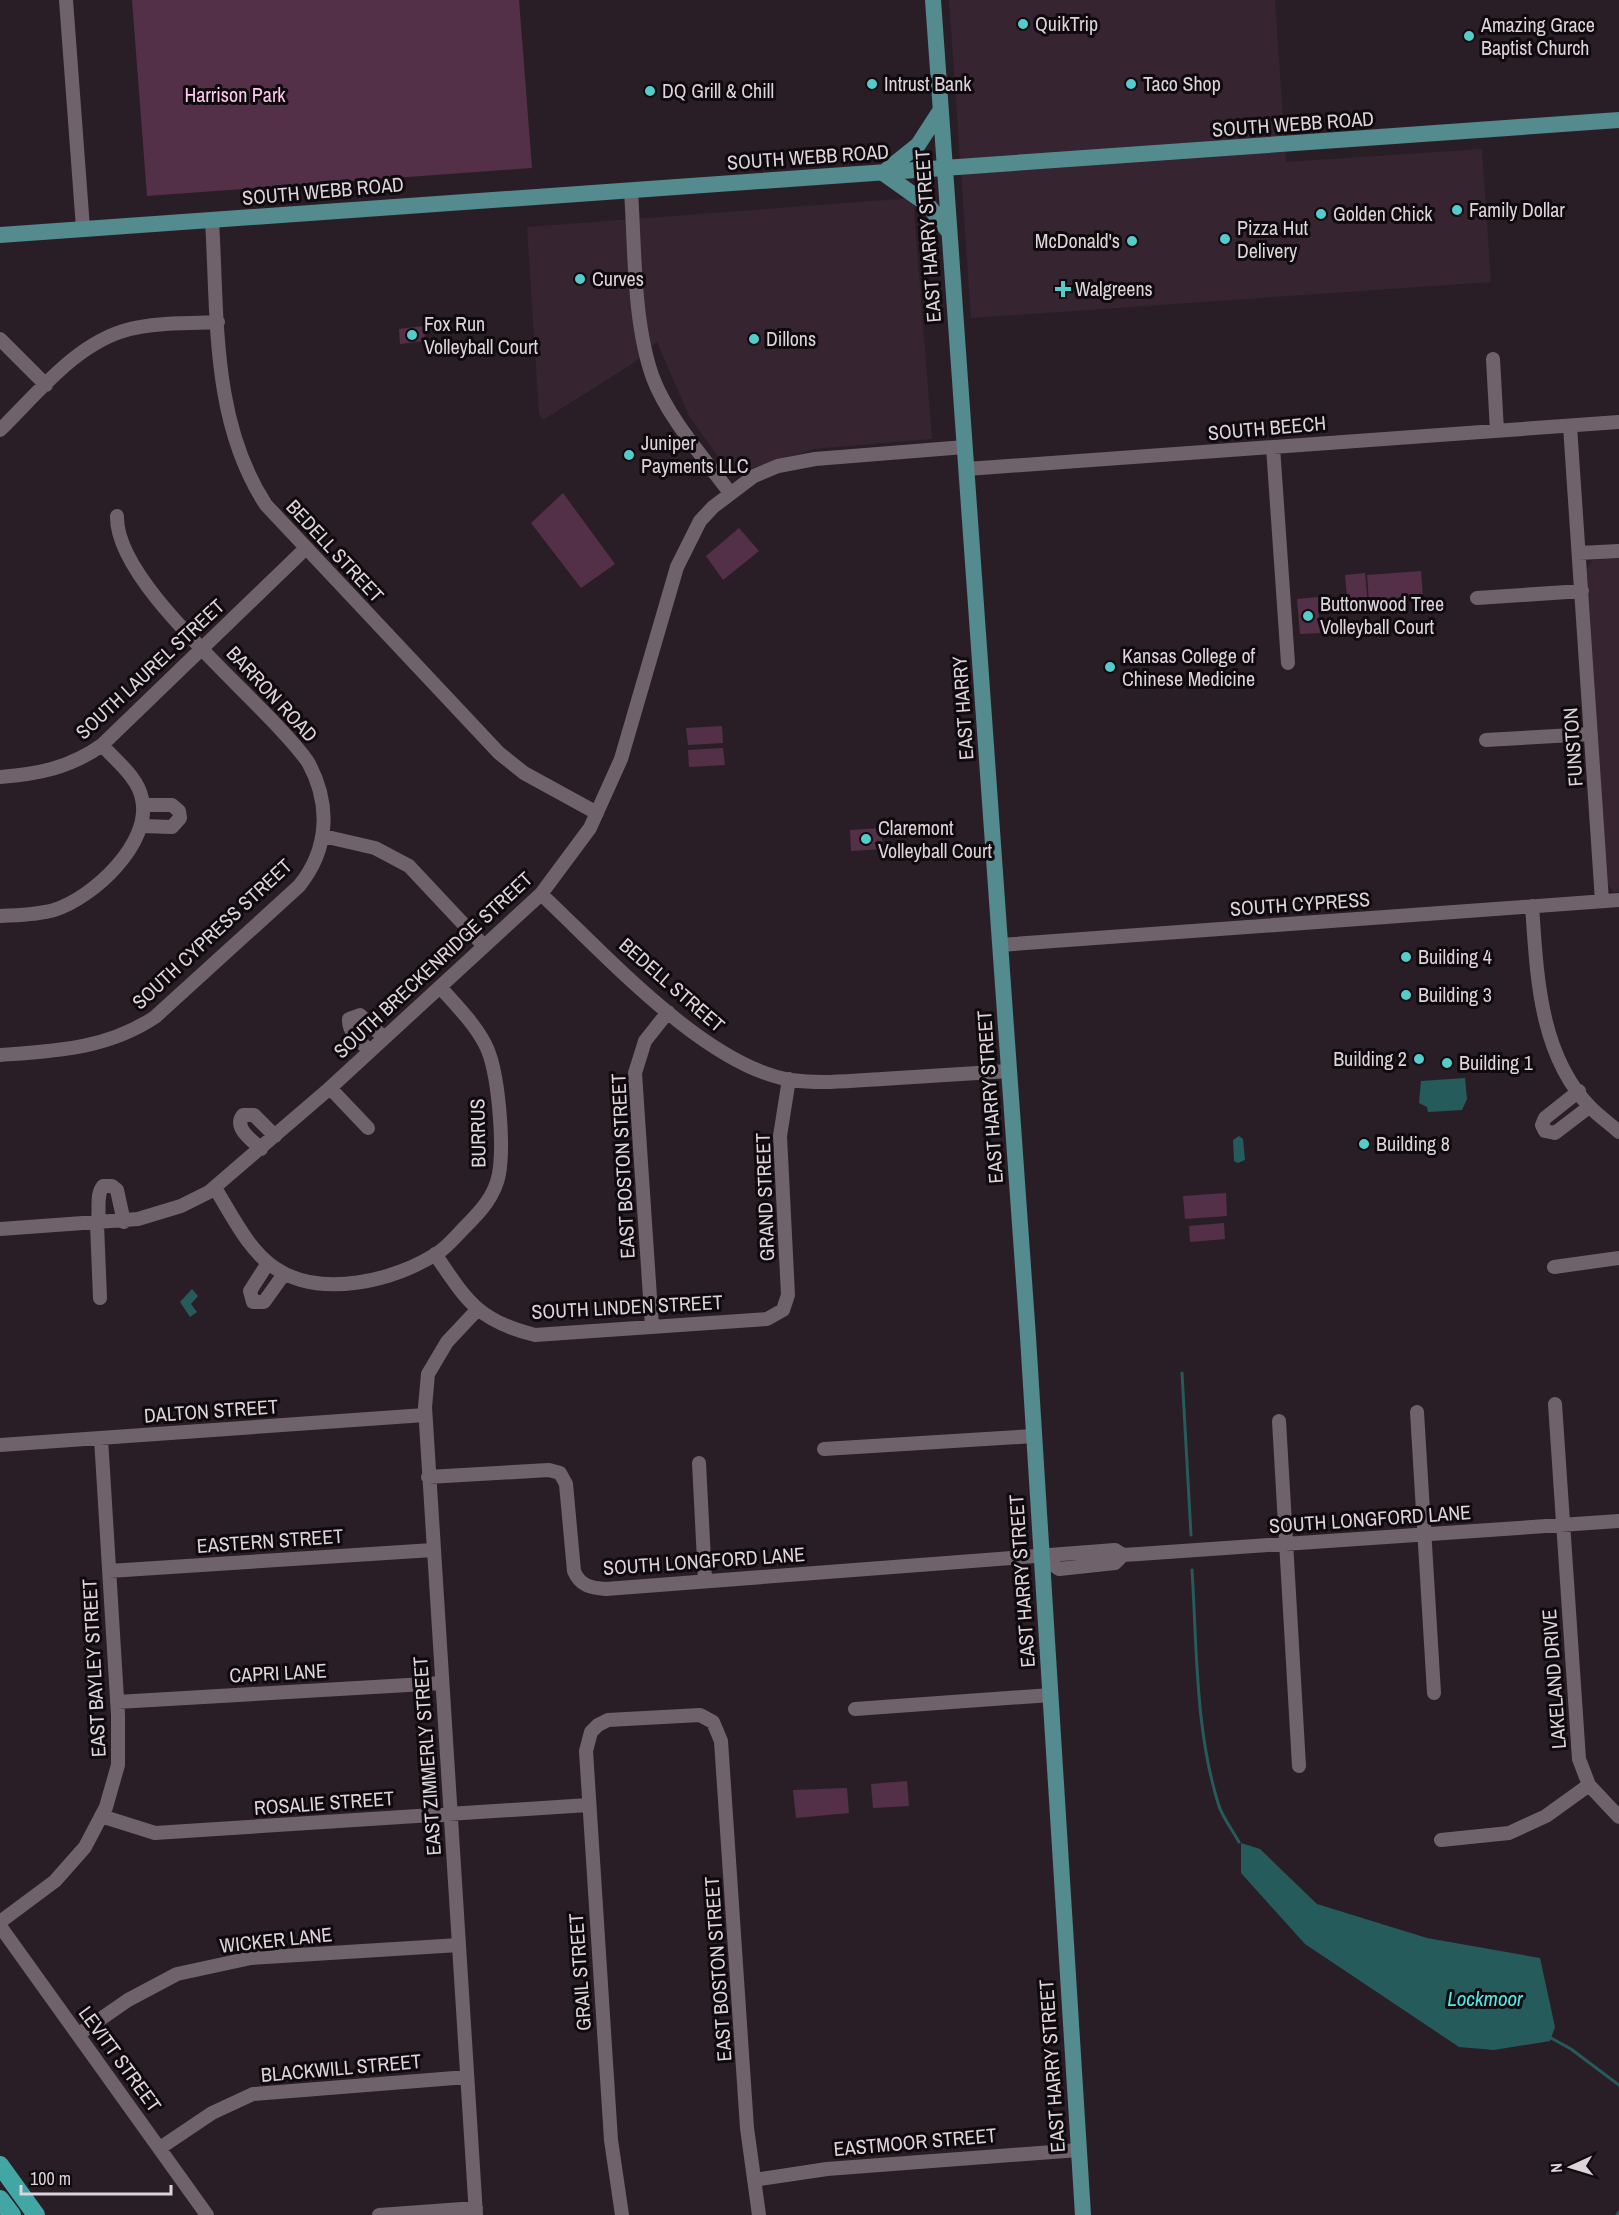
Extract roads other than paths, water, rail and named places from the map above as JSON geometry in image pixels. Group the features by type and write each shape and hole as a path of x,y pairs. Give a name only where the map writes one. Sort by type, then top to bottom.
{"highway":[{"path":"0,2165 36,2215"},
{"path":"0,2199 12,2215"}],"main road":[{"name":"EAST HARRY STREET","path":"933,0 967,469"},
{"path":"940,111 918,146 883,173 928,205 949,232"},
{"name":"SOUTH WEBB ROAD","path":"0,235 1619,120"},
{"name":"EAST HARRY","path":"967,469 1000,945"},
{"name":"EAST HARRY STREET","path":"1000,945 1051,1695 1083,2215"}],"street":[{"path":"66,0 83,228"},
{"path":"631,191 641,326 653,378 676,418 730,493"},
{"name":"BEDELL STREET","path":"212,220 225,404 241,459 266,505 499,753 524,774 597,813"},
{"path":"0,430 88,348 114,334 141,327 218,322"},
{"path":"0,339 46,386"},
{"path":"1493,359 1497,431"},
{"name":"SOUTH BEECH","path":"967,469 1619,422"},
{"path":"1570,426 1579,554 1619,551"},
{"name":"SOUTH BRECKENRIDGE STREET","path":"0,1229 124,1222 167,1211 215,1188 330,1088 541,894 590,828 621,759 677,567 700,521 730,493 754,476 778,466 815,459 965,447"},
{"path":"1273,447 1288,663"},
{"name":"BARRON ROAD","path":"117,516 117,531 120,540 147,586 308,762 318,782 323,804 323,836"},
{"name":"SOUTH LAUREL STREET","path":"0,777 53,770 78,760 102,745 305,549"},
{"name":"FUNSTON","path":"1579,554 1602,901"},
{"path":"1477,598 1582,591"},
{"path":"1486,740 1591,734"},
{"path":"0,916 45,912 72,902 122,860 136,842 142,826 143,805 133,780 102,745"},
{"path":"142,826 172,827 180,818 180,811 172,805 143,805"},
{"path":"323,836 375,848 404,863 418,874 484,946"},
{"name":"SOUTH CYPRESS STREET","path":"0,1055 94,1045 119,1037 150,1021 299,886 315,862 323,836"},
{"name":"BEDELL STREET","path":"541,894 698,1037 751,1067 789,1079 827,1083 1009,1071"},
{"path":"1602,901 1619,900"},
{"name":"SOUTH CYPRESS","path":"1000,945 1602,901"},
{"path":"1532,906 1538,982 1548,1034 1567,1074 1590,1107 1619,1132"},
{"name":"BURRUS","path":"215,1188 254,1248 268,1263 284,1274 311,1283 361,1283 396,1273 435,1254 485,1206 499,1176 501,1143 495,1071 486,1046 471,1022 440,987"},
{"name":"EAST BOSTON STREET","path":"652,1327 635,1073 637,1059 645,1041 668,1012"},
{"path":"370,1051 353,1034 349,1026 349,1019 360,1015 384,1038"},
{"name":"GRAND STREET","path":"781,1311 788,1295 780,1136 789,1079"},
{"path":"330,1088 368,1128"},
{"path":"1579,1091 1545,1118 1542,1125 1545,1131 1555,1133 1590,1107"},
{"path":"261,1149 240,1127 243,1115 254,1115 275,1136"},
{"path":"100,1298 99,1193 106,1185 117,1190 124,1222"},
{"name":"SOUTH LINDEN STREET","path":"435,1254 477,1311 505,1328 535,1335 767,1319 781,1311"},
{"path":"1554,1267 1619,1258"},
{"path":"268,1263 250,1291 253,1302 258,1304 264,1302 284,1274"},
{"name":"EAST ZIMMERLY STREET","path":"476,2211 425,1415 428,1374 447,1342 477,1311"},
{"name":"LAKELAND DRIVE","path":"1555,1404 1574,1709 1580,1759 1589,1785 1619,1817"},
{"path":"1417,1412 1434,1693"},
{"name":"DALTON STREET","path":"0,1445 425,1415"},
{"path":"1279,1421 1299,1766"},
{"path":"824,1449 1034,1436"},
{"name":"EAST BAYLEY STREET","path":"0,1924 55,1881 85,1847 101,1816 118,1765 117,1702 101,1438"},
{"path":"699,1463 705,1580"},
{"name":"SOUTH LONGFORD LANE","path":"428,1477 549,1470 560,1473 566,1484 574,1571 577,1579 585,1585 606,1589 1115,1550 1123,1555 1619,1521"},
{"name":"EASTERN STREET","path":"109,1572 433,1550"},
{"name":"CAPRI LANE","path":"117,1702 442,1683"},
{"path":"855,1709 1051,1695"},
{"name":"GRAIL STREET","path":"622,2215 611,2140 588,1804 586,1740 594,1729 608,1720 700,1715 713,1722"},
{"name":"EAST BOSTON STREET","path":"713,1722 721,1741 747,2128 759,2215"},
{"path":"1442,1840 1509,1833 1546,1816 1589,1785"},
{"name":"ROSALIE STREET","path":"101,1816 155,1833 588,1804"},
{"name":"LEVITT STREET","path":"0,1924 207,2215"},
{"name":"WICKER LANE","path":"79,2034 128,2000 177,1974 251,1958 459,1945"},
{"name":"BLACKWILL STREET","path":"160,2148 212,2113 253,2094 467,2077"},
{"name":"EASTMOOR STREET","path":"754,2180 873,2165 1079,2150"},
{"path":"379,2215 476,2211"}],"water":[{"path":"1465,1078 1467,1099 1462,1110 1428,1112 1427,1107 1419,1103 1421,1081"},
{"path":"1239,1136 1243,1139 1245,1160 1238,1163 1234,1161 1233,1140"},
{"path":"192,1289 198,1296 191,1304 197,1312 190,1317 180,1302"},
{"name":"Lockmoor","path":"1241,1843 1260,1849 1317,1904 1427,1938 1540,1958 1555,2027 1550,2041 1494,2050 1459,2047 1305,1944 1241,1873"}],"waterway":[{"path":"1182,1373 1191,1535"},
{"path":"1192,1570 1198,1689 1205,1748 1219,1806 1239,1842"},
{"path":"1551,2038 1571,2049 1619,2085"}],"place":[{"name":"QuikTrip","path":"1023,24"},
{"name":"Amazing Grace Baptist Church","path":"1469,36"},
{"name":"Intrust Bank","path":"872,84"},
{"name":"Taco Shop","path":"1131,84"},
{"name":"DQ Grill & Chill","path":"650,91"},
{"name":"Family Dollar","path":"1457,210"},
{"name":"Golden Chick","path":"1321,214"},
{"name":"Pizza Hut Delivery","path":"1225,239"},
{"name":"McDonald's","path":"1132,241"},
{"name":"Curves","path":"580,279"},
{"name":"Walgreens","path":"1063,289"},
{"name":"Fox Run Volleyball Court","path":"412,335"},
{"name":"Dillons","path":"754,339"},
{"name":"Juniper Payments LLC","path":"629,455"},
{"name":"Buttonwood Tree Volleyball Court","path":"1308,616"},
{"name":"Kansas College of Chinese Medicine","path":"1110,667"},
{"name":"Claremont Volleyball Court","path":"866,839"},
{"name":"Building 4","path":"1406,957"},
{"name":"Building 3","path":"1406,995"},
{"name":"Building 2","path":"1419,1059"},
{"name":"Building 1","path":"1447,1063"},
{"name":"Building 8","path":"1364,1144"}],"park label":[{"name":"Harrison Park","path":"235,95"}]}
